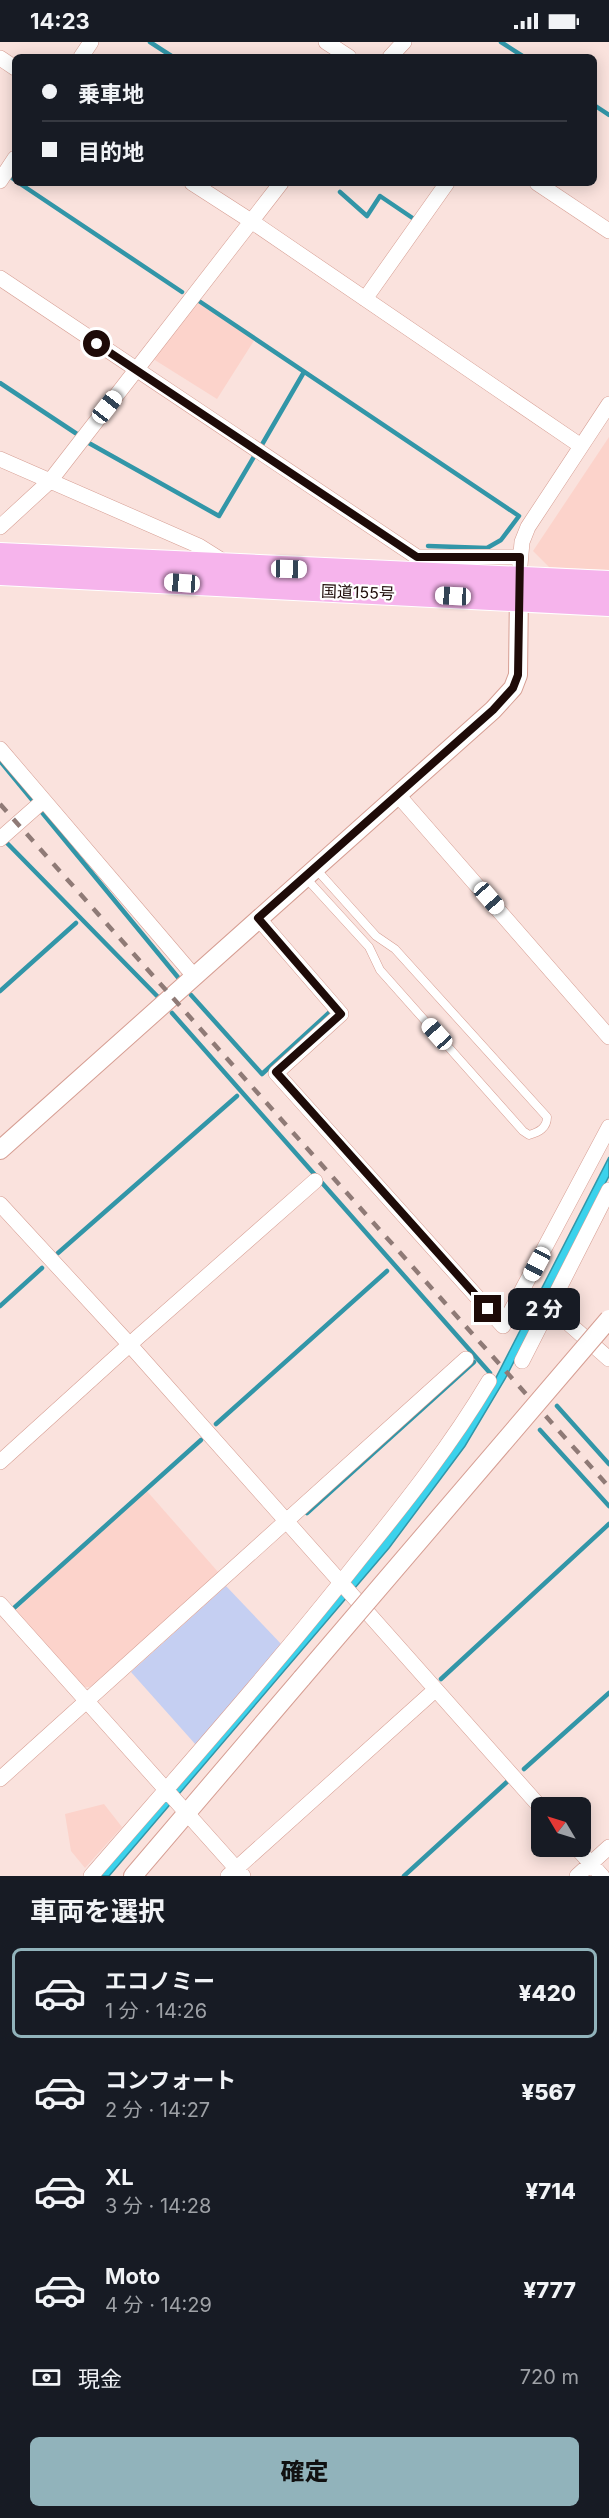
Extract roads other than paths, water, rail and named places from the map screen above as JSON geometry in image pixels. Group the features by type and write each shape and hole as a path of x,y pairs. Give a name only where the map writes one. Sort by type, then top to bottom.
{"highway":[{"name":"国道155号","path":"0,555 609,583"},
{"name":"国道155号","path":"0,573 520,579 609,604"}],"street":[{"path":"326,42 344,54"},
{"path":"393,54 404,42"},
{"path":"0,181 12,163"},
{"path":"197,186 581,446"},
{"path":"0,528 50,481 279,186"},
{"path":"365,299 445,186"},
{"path":"542,186 609,231"},
{"path":"0,278 417,557 520,579"},
{"path":"0,1150 493,710 513,688 518,675 520,579 528,527 609,404"},
{"path":"0,459 199,546 228,565"},
{"path":"0,748 194,976"},
{"path":"397,794 609,1037"},
{"path":"0,839 43,801"},
{"path":"258,918 341,1014 276,1072 503,1326 609,1127"},
{"path":"0,1462 315,1181"},
{"path":"522,1360 609,1190"},
{"path":"0,1204 130,1345 531,1797"},
{"path":"550,1306 609,1359"},
{"path":"91,1876 302,1678 609,1320"},
{"path":"0,1779 288,1522 466,1359"},
{"path":"133,1876 174,1800 293,1643 345,1587 468,1416 489,1381"},
{"path":"0,1604 174,1800 236,1874 435,1690"},
{"path":"577,1876 609,1847"},
{"path":"585,1857 602,1876"}],"lane":[{"path":"310,872 376,936 395,949 547,1117 547,1123 543,1128 529,1135 523,1131 380,970 369,947 310,872"}],"water":[{"path":"609,1157 609,1176 505,1379 465,1446 389,1548 109,1876 97,1876 484,1401"}],"waterway":[{"path":"150,42 168,54"},
{"path":"501,42 519,54"},
{"path":"597,107 609,115"},
{"path":"23,186 182,292"},
{"path":"340,192 367,216 380,196 414,219"},
{"path":"199,301 519,516 501,540 487,548 428,546"},
{"path":"260,448 304,372"},
{"path":"0,383 80,436"},
{"path":"87,442 219,516 255,455"},
{"path":"0,761 33,801"},
{"path":"40,810 181,981"},
{"path":"6,842 160,999"},
{"path":"0,991 76,923"},
{"path":"191,995 262,1074 332,1010"},
{"path":"172,1013 490,1373"},
{"path":"58,1253 237,1096"},
{"path":"0,1306 42,1268"},
{"path":"216,1424 387,1271"},
{"path":"307,1513 474,1362"},
{"path":"557,1406 609,1464"},
{"path":"540,1430 609,1506"},
{"path":"14,1608 201,1440"},
{"path":"441,1679 609,1524"},
{"path":"524,1769 609,1693"},
{"path":"404,1876 508,1781"}],"railway":[{"path":"0,804 609,1487"}]}
